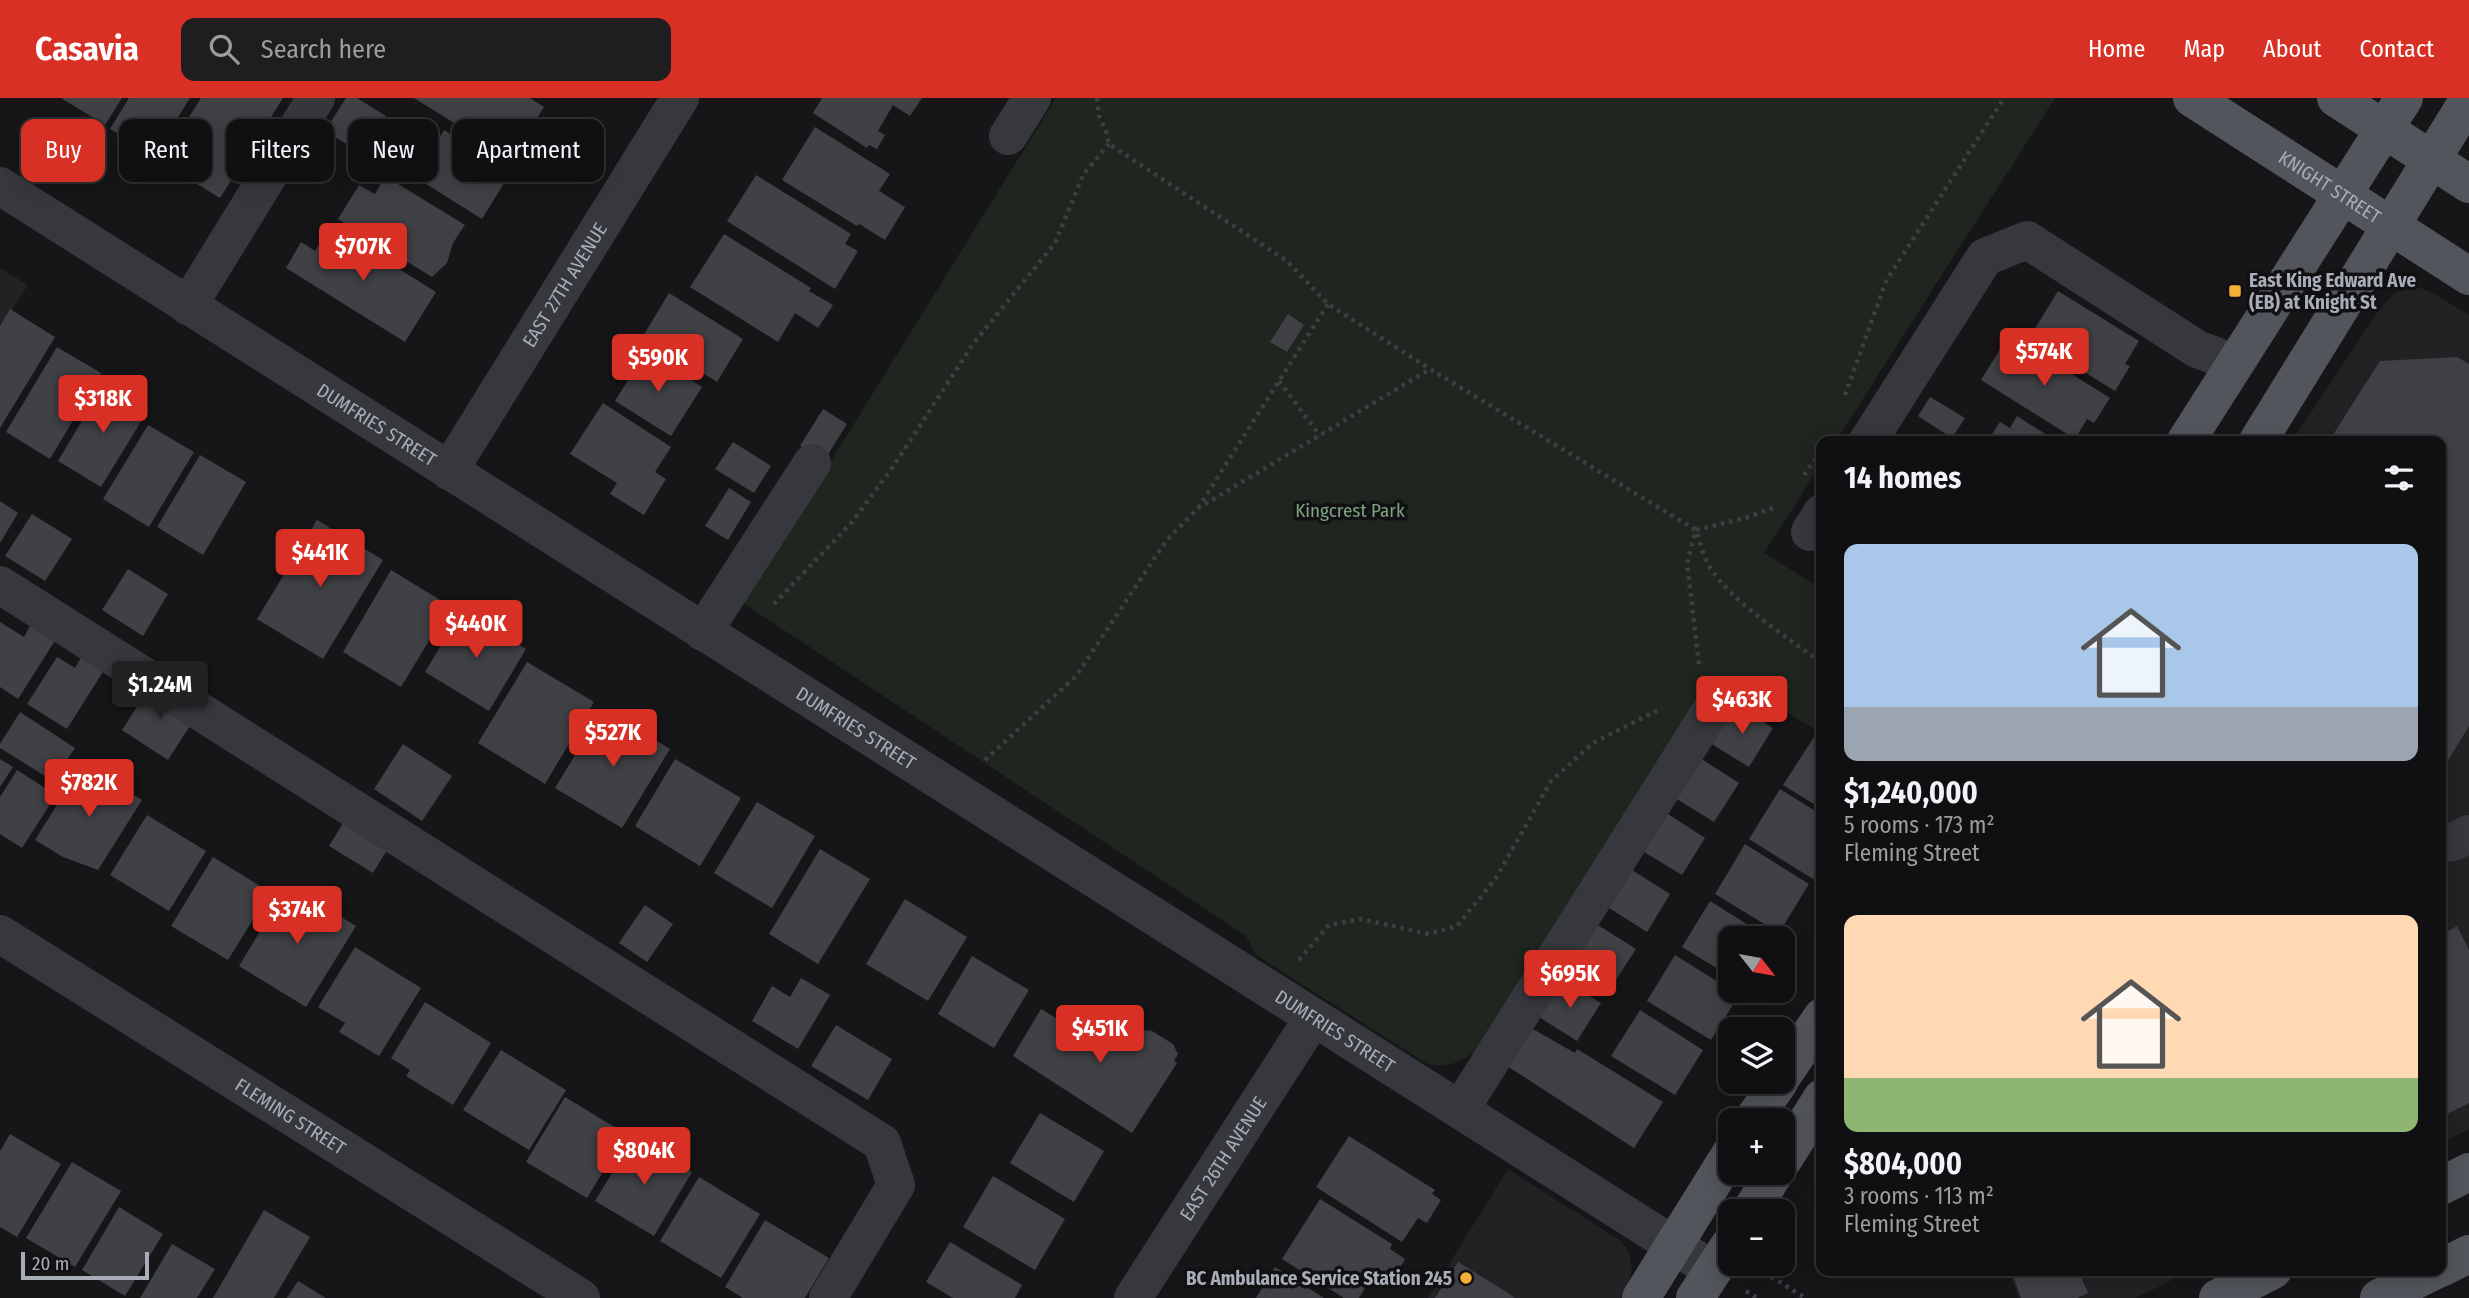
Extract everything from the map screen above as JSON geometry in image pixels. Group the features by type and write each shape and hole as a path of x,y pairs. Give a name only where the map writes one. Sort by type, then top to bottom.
{"main road":[{"name":"KNIGHT STREET","path":"2192,98 2469,276"},
{"path":"2336,98 2394,113 2433,160 2469,184"},
{"path":"2261,436 2469,99"},
{"path":"2189,436 2394,113"},
{"path":"1795,1059 1816,1030"},
{"path":"1795,1141 1816,1108"},
{"path":"2446,1184 2469,1172"},
{"path":"1641,1298 1718,1174"},
{"path":"2446,1266 2469,1254"},
{"path":"2218,1298 2261,1276"},
{"path":"2379,1298 2423,1276"}],"street":[{"path":"188,306 317,98"},
{"name":"EAST 27TH AVENUE","path":"449,471 680,98"},
{"path":"1008,136 1032,98"},
{"name":"DUMFRIES STREET","path":"0,186 1713,1270"},
{"path":"1871,436 1985,257 2027,240 2197,349 2234,363"},
{"path":"703,632 812,463"},
{"path":"0,585 882,1143 896,1185 828,1298"},
{"path":"1460,1110 1717,701"},
{"path":"2446,843 2469,834"},
{"name":"FLEMING STREET","path":"0,933 581,1298"},
{"name":"EAST 26TH AVENUE","path":"1133,1298 1313,1018"}],"path":[{"path":"1097,98 1099,117 1109,144 1287,261 1328,304 1696,530 1709,566 1737,598 1816,659"},
{"path":"1842,404 1886,281 2004,98"},
{"path":"768,610 852,522 895,464 973,344 1055,243 1083,175 1109,144"},
{"path":"985,760 1076,676 1166,541 1197,509 1328,304"},
{"path":"1197,509 1430,369"},
{"path":"1279,380 1320,436"},
{"path":"1801,480 1816,459"},
{"path":"1696,530 1748,517 1778,505"},
{"path":"1696,530 1687,563 1700,667"},
{"path":"1294,968 1304,952 1329,925 1361,919 1429,934 1457,926 1496,878 1551,781 1593,743 1663,707"},
{"path":"1770,1276 1805,1298"}],"shaded area":[{"path":"0,268 28,285 0,329"},
{"path":"2409,287 2421,288 2469,315 2469,1129 2446,1140 2446,436 2295,436 2379,310 2396,292"},
{"path":"1508,1169 1621,1241 1629,1253 1632,1269 1621,1298 1428,1298"},
{"path":"2010,1276 2180,1276 2136,1298 2019,1298"}],"green space":[{"name":"Kingcrest Park","path":"1056,98 2055,98 1839,436 1816,436 1816,472 1764,553 1816,585 1816,730 1732,678 1494,1056 1480,1048 1455,1063 1427,1064 1256,955 1246,936 743,603"}],"building":[{"path":"61,98 122,98 105,125 105,119 95,119"},
{"path":"129,98 190,98 177,119 119,119 119,135 110,129"},
{"path":"201,98 283,98 270,119 226,119 226,182 230,182 220,198 194,182 212,182 212,119 188,119"},
{"path":"346,98 357,98 386,116 384,119 348,119 348,145 334,136 333,119"},
{"path":"414,98 530,98 544,107 536,119 452,119 452,122"},
{"path":"822,98 922,98 910,116 893,105 878,131 885,135 877,149 869,145 867,148 813,113"},
{"path":"815,127 890,174 879,191 905,207 885,240 782,180"},
{"path":"444,130 452,135 452,182 505,182 482,219 423,182 438,182 438,140"},
{"path":"756,175 851,234 845,244 858,251 835,289 727,221"},
{"path":"382,182 395,182 465,225 453,243 447,263 432,277 338,219 359,185 375,194"},
{"path":"330,226 436,292 405,342 286,268 301,242 315,251"},
{"path":"724,234 811,288 809,291 833,305 818,328 795,313 778,342 690,287"},
{"path":"2058,291 2139,341 2125,364 2130,366 2115,391 2029,338"},
{"path":"669,293 743,339 717,382 643,336"},
{"path":"10,309 55,337 0,428 0,326"},
{"path":"1288,314 1304,325 1287,352 1270,342"},
{"path":"2009,335 2110,398 2094,423 2087,419 2077,436 2070,436 1981,380"},
{"path":"57,347 101,373 50,459 6,432"},
{"path":"646,351 702,387 671,436 615,401"},
{"path":"2457,357 2469,364 2469,726 2446,764 2446,436 2332,436 2380,361"},
{"path":"104,384 148,410 101,487 58,461"},
{"path":"1930,397 1965,418 1953,436 1949,436 1918,416"},
{"path":"603,403 671,447 655,472 666,479 644,515 610,494 617,483 570,454"},
{"path":"823,409 847,424 824,461 800,446"},
{"path":"2017,416 2048,436 1991,436 2000,422 2010,428"},
{"path":"148,425 194,452 149,527 103,499"},
{"path":"733,442 771,466 754,493 715,469"},
{"path":"200,455 246,482 203,555 157,527"},
{"path":"729,488 751,502 728,540 705,526"},
{"path":"0,501 18,513 0,543"},
{"path":"32,514 72,539 45,581 5,556"},
{"path":"317,520 383,560 323,659 257,619"},
{"path":"128,569 168,594 143,636 102,610"},
{"path":"391,570 450,606 401,687 343,652"},
{"path":"462,610 526,649 489,711 425,672"},
{"path":"0,622 24,637 31,624 56,639 18,699 0,687"},
{"path":"82,656 104,670 67,729 27,704 57,657 75,668"},
{"path":"527,662 594,702 545,784 478,743"},
{"path":"152,683 198,713 168,760 122,730"},
{"path":"1735,704 1773,728 1749,767 1710,743"},
{"path":"603,709 670,749 622,828 555,788"},
{"path":"20,712 75,748 53,781 0,748"},
{"path":"1816,734 1816,805 1783,785"},
{"path":"403,744 452,776 422,821 374,789"},
{"path":"1700,758 1739,783 1714,822 1675,798"},
{"path":"0,759 13,767 0,787"},
{"path":"675,759 741,798 700,866 635,826"},
{"path":"83,763 142,800 98,870 63,857 35,840"},
{"path":"17,770 56,795 22,848 0,834 0,797"},
{"path":"1780,789 1816,811 1816,874 1813,879 1749,839"},
{"path":"757,802 815,836 772,908 714,873"},
{"path":"351,810 395,837 373,873 329,846"},
{"path":"1668,814 1705,838 1682,875 1644,852"},
{"path":"147,815 206,851 169,911 110,875"},
{"path":"1745,844 1809,884 1783,926 1768,926 1715,894"},
{"path":"820,849 870,879 818,964 769,934"},
{"path":"213,857 270,892 228,960 171,926"},
{"path":"1632,870 1670,894 1647,932 1609,908"},
{"path":"288,885 356,926 306,1007 239,966"},
{"path":"905,899 967,937 928,1001 866,964"},
{"path":"1710,901 1750,926 1718,926 1718,969 1682,947"},
{"path":"645,905 673,924 647,962 619,943"},
{"path":"1598,925 1636,949 1612,986 1574,963"},
{"path":"2457,926 2469,950 2469,1103 2446,1114 2446,932"},
{"path":"355,947 421,988 379,1056 339,1032 345,1023 318,1007"},
{"path":"1675,955 1718,982 1718,1003 1734,1003 1725,1017 1718,1017 1718,1029 1711,1040 1647,1001"},
{"path":"972,956 1029,990 994,1048 938,1014"},
{"path":"801,978 830,995 798,1049 752,1021 772,986 790,997"},
{"path":"1562,979 1601,1003 1577,1041 1539,1017"},
{"path":"425,1002 491,1043 453,1105 406,1076 410,1070 391,1058"},
{"path":"1041,1009 1081,1033 1090,1016 1105,1021 1133,1043 1142,1030 1152,1031 1173,1044 1178,1054 1174,1061 1177,1063 1132,1133 1013,1056"},
{"path":"1640,1010 1703,1050 1675,1095 1611,1056"},
{"path":"836,1025 892,1059 868,1100 811,1066"},
{"path":"1531,1028 1575,1053 1577,1049 1663,1102 1634,1148 1507,1066"},
{"path":"501,1050 566,1090 529,1150 463,1110"},
{"path":"565,1097 626,1134 587,1198 526,1162"},
{"path":"1040,1113 1104,1151 1074,1202 1010,1163"},
{"path":"10,1134 61,1164 17,1237 0,1227 0,1151"},
{"path":"1349,1136 1435,1190 1432,1194 1441,1200 1427,1223 1418,1218 1402,1242 1316,1187"},
{"path":"634,1137 692,1172 654,1236 595,1201"},
{"path":"72,1162 121,1191 75,1267 26,1238"},
{"path":"993,1176 1065,1219 1035,1270 963,1227"},
{"path":"699,1177 760,1214 721,1278 660,1241"},
{"path":"1320,1199 1392,1244 1390,1249 1405,1259 1392,1282 1375,1271 1359,1298 1344,1298 1282,1259"},
{"path":"119,1207 163,1234 125,1296 82,1270"},
{"path":"264,1210 310,1237 274,1298 213,1298"},
{"path":"765,1220 829,1258 805,1298 743,1298 725,1287"},
{"path":"950,1242 1022,1285 1015,1298 953,1298 926,1282"},
{"path":"172,1244 215,1269 197,1298 140,1298"},
{"name":"BC Ambulance Service Station 245","path":"1458,1262 1508,1293 1515,1298 1435,1298"},
{"path":"1275,1267 1324,1298 1256,1298"},
{"path":"2013,1276 2081,1276 2088,1293 2077,1298 2021,1298"},
{"path":"298,1281 326,1298 287,1298"}],"place":[{"name":"East King Edward Ave (EB) at Knight St","path":"2235,291"},
{"name":"BC Ambulance Service Station 245","path":"1466,1278"}]}
